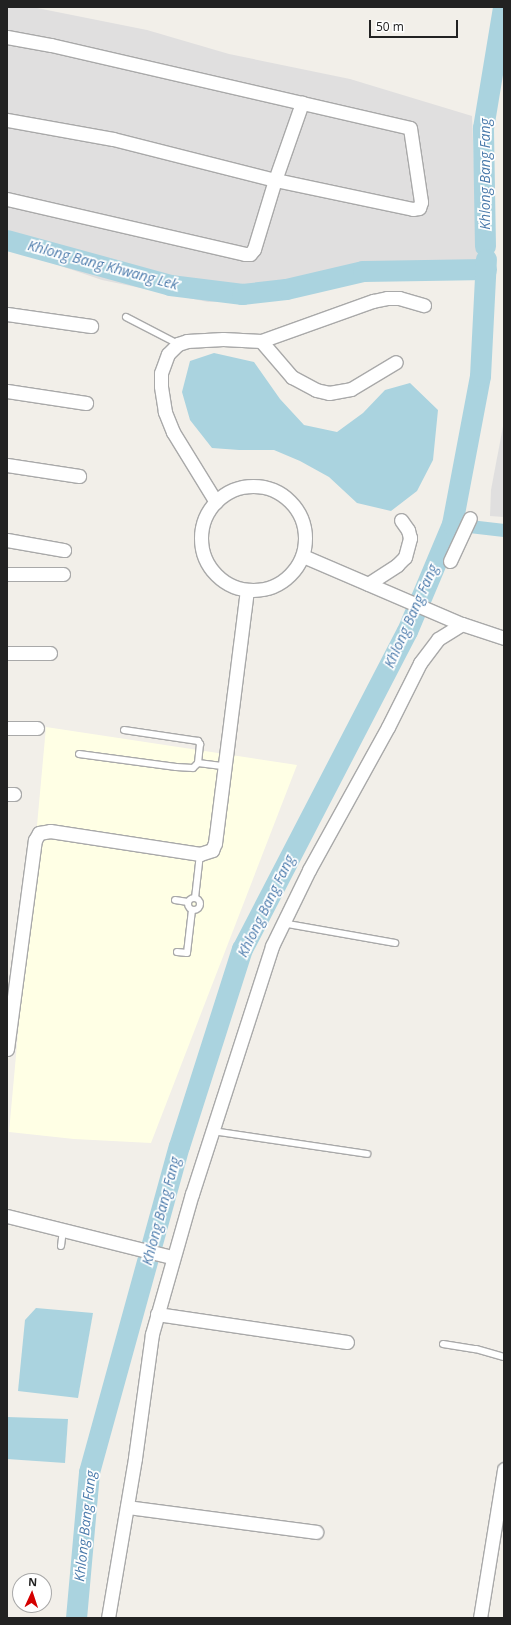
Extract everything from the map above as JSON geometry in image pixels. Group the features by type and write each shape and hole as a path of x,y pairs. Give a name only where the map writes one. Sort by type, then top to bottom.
{"street":[{"path":"7,37 51,45 410,128 412,132 421,202 419,208 413,209 275,180 113,139 7,120"},
{"path":"7,199 244,254 250,254 254,249 275,180 302,103"},
{"path":"216,502 173,432 165,412 161,386 161,373 168,354 178,344 187,341 223,339 261,341 373,301 387,298 399,298 424,305"},
{"path":"7,314 91,326"},
{"path":"261,341 292,377 316,390 329,393 351,389 396,362"},
{"path":"7,390 86,403"},
{"path":"7,465 79,476"},
{"path":"259,486 274,490 288,498 298,510 305,525 306,541 303,556 295,571 281,583 265,590 247,591 231,586 217,577 207,564 203,553 201,531 206,515 216,502 228,492 243,487 259,486"},
{"path":"450,561 470,518"},
{"path":"368,584 397,565 405,557 410,538 408,530 402,520"},
{"path":"7,540 64,550"},
{"path":"303,556 462,624 504,638"},
{"path":"7,574 63,574"},
{"path":"7,1049 35,840 40,833 50,831 200,854 212,850 215,843 247,591"},
{"path":"108,1618 127,1507 149,1352 157,1314 172,1257 272,946 309,870 388,727 420,663 438,639 462,624"},
{"path":"7,653 50,653"},
{"path":"7,728 37,728"},
{"path":"7,1216 172,1257"},
{"path":"157,1314 347,1342"},
{"path":"480,1618 504,1473"},
{"path":"127,1507 316,1532"}],"lane":[{"path":"126,317 178,344"},
{"path":"79,754 176,767 193,768 198,763 200,744 198,741 124,730"},
{"path":"198,763 224,766"},
{"path":"195,898 200,854"},
{"path":"176,900 188,902 195,898"},
{"path":"192,910 197,910 200,904 195,898"},
{"path":"188,902 188,907 192,910"},
{"path":"177,952 187,953 192,910"},
{"path":"282,923 395,942"},
{"path":"212,1131 367,1154"},
{"path":"61,1246 63,1230"},
{"path":"443,1344 476,1349 504,1357"}],"shaded area":[{"path":"7,7 32,7 147,30 229,54 350,79 472,116 478,267 431,273 368,276 341,280 249,301 208,302 102,280 7,250"},
{"path":"504,421 504,517 490,516 491,490"},
{"path":"46,727 297,765 151,1143 74,1139 9,1132"}],"water":[{"path":"214,353 254,362 280,399 304,425 337,432 363,413 385,390 410,383 438,410 433,460 417,491 391,511 357,503 329,477 300,461 274,450 212,448 190,420 182,392 190,361"},
{"path":"36,1308 93,1313 78,1398 18,1391 25,1320"},
{"path":"7,1417 68,1419 65,1463 7,1459"}],"waterway":[{"name":"Khlong Bang Fang","path":"485,246 483,128 503,7"},
{"name":"Khlong Bang Khwang Lek","path":"7,240 170,285 242,294 286,289 363,271 486,269"},
{"name":"Khlong Bang Fang","path":"76,1618 89,1472 179,1146 242,949 407,631 452,524 480,376 486,259"},
{"path":"452,524 504,530"}]}
